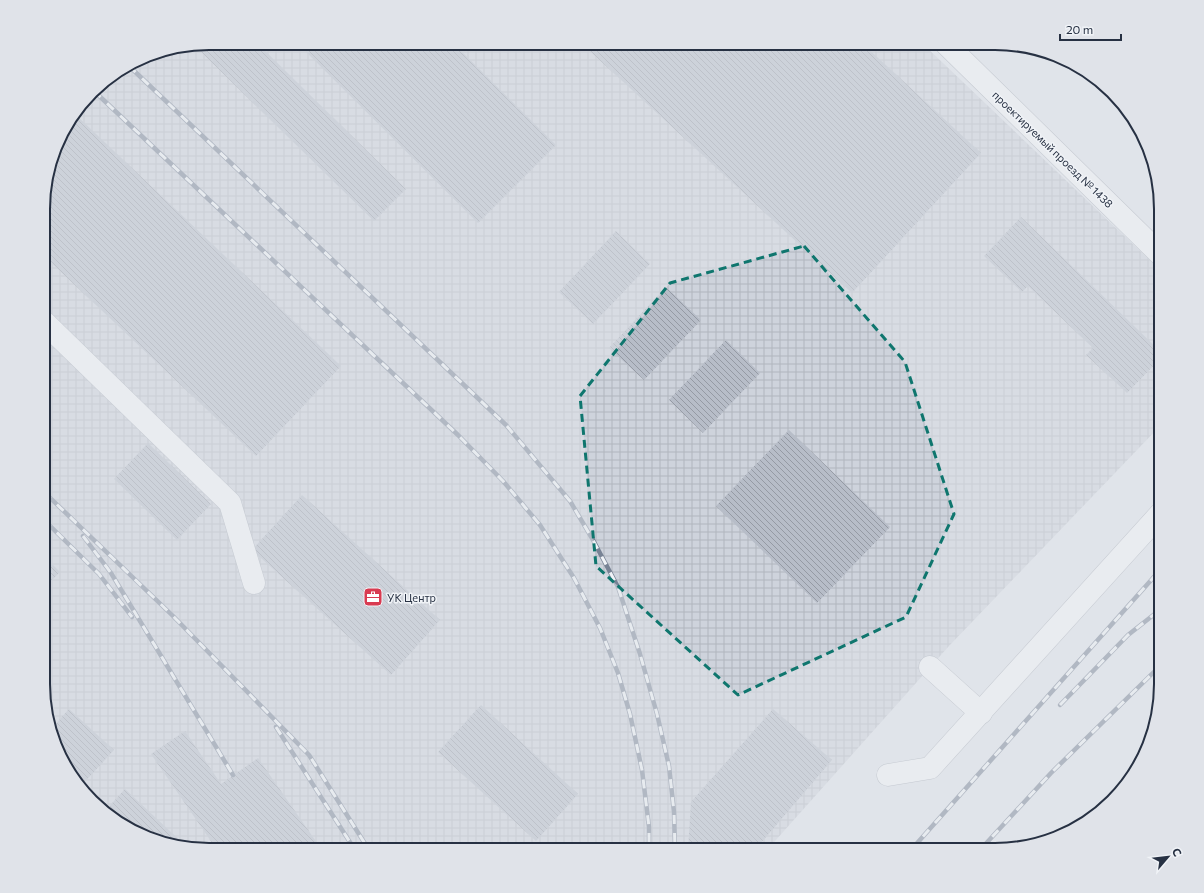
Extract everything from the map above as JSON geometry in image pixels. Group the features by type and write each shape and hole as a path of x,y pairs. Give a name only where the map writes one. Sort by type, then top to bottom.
{"street":[{"name":"проектируемый проезд № 1438","path":"952,50 1154,247"},
{"path":"50,328 230,502 254,582"},
{"path":"888,775 930,768 1154,521"},
{"path":"930,667 981,713"}],"highlighted area":[{"path":"804,246 905,362 954,514 906,617 738,695 596,566 580,396 670,283"}],"shaded area":[{"path":"198,50 929,50 1154,264 1154,432 949,646 773,843 198,843 158,835 129,822 96,797 71,764 58,735 50,695 50,198 58,158 71,129 96,96 129,71 158,58"}],"building":[{"path":"203,50 264,50 406,189 374,221 201,52"},
{"path":"304,50 460,50 556,145 478,223"},
{"path":"589,50 870,50 981,153 852,293"},
{"path":"79,118 341,366 256,456 50,262 51,188 58,158 66,138"},
{"path":"1021,217 1154,345 1154,365 1127,393 1086,355 1093,348 1028,286 1022,292 984,256"},
{"path":"616,231 650,264 593,324 559,292"},
{"path":"666,287 701,320 644,380 609,348"},
{"path":"726,340 760,373 703,433 669,400"},
{"path":"789,430 890,527 817,603 716,506"},
{"path":"148,443 211,504 177,540 114,479"},
{"path":"302,495 440,620 391,675 252,550"},
{"path":"50,562 60,572 50,582"},
{"path":"481,705 578,794 536,841 438,752"},
{"path":"69,709 114,750 84,783 66,755 55,725"},
{"path":"773,709 832,760 761,843 688,843 691,802"},
{"path":"185,731 221,784 258,758 317,843 212,843 151,754"},
{"path":"125,789 180,840 158,835 138,827 108,807"}],"railway":[{"path":"132,69 506,425 570,501 618,587 640,654 657,714 669,766 674,812 675,843"},
{"path":"98,95 458,435 503,481 540,525 574,578 600,628 618,673 630,714 642,770 649,827 649,843"},
{"path":"50,498 173,616 309,755 365,843"},
{"path":"50,526 99,574 132,617"},
{"path":"83,536 111,573 233,775"},
{"path":"917,843 1154,577"},
{"path":"1060,705 1128,635 1154,615"},
{"path":"986,843 1051,773 1154,672"},
{"path":"276,727 351,843"}],"place":[{"name":"УК Центр","path":"373,597"}]}
